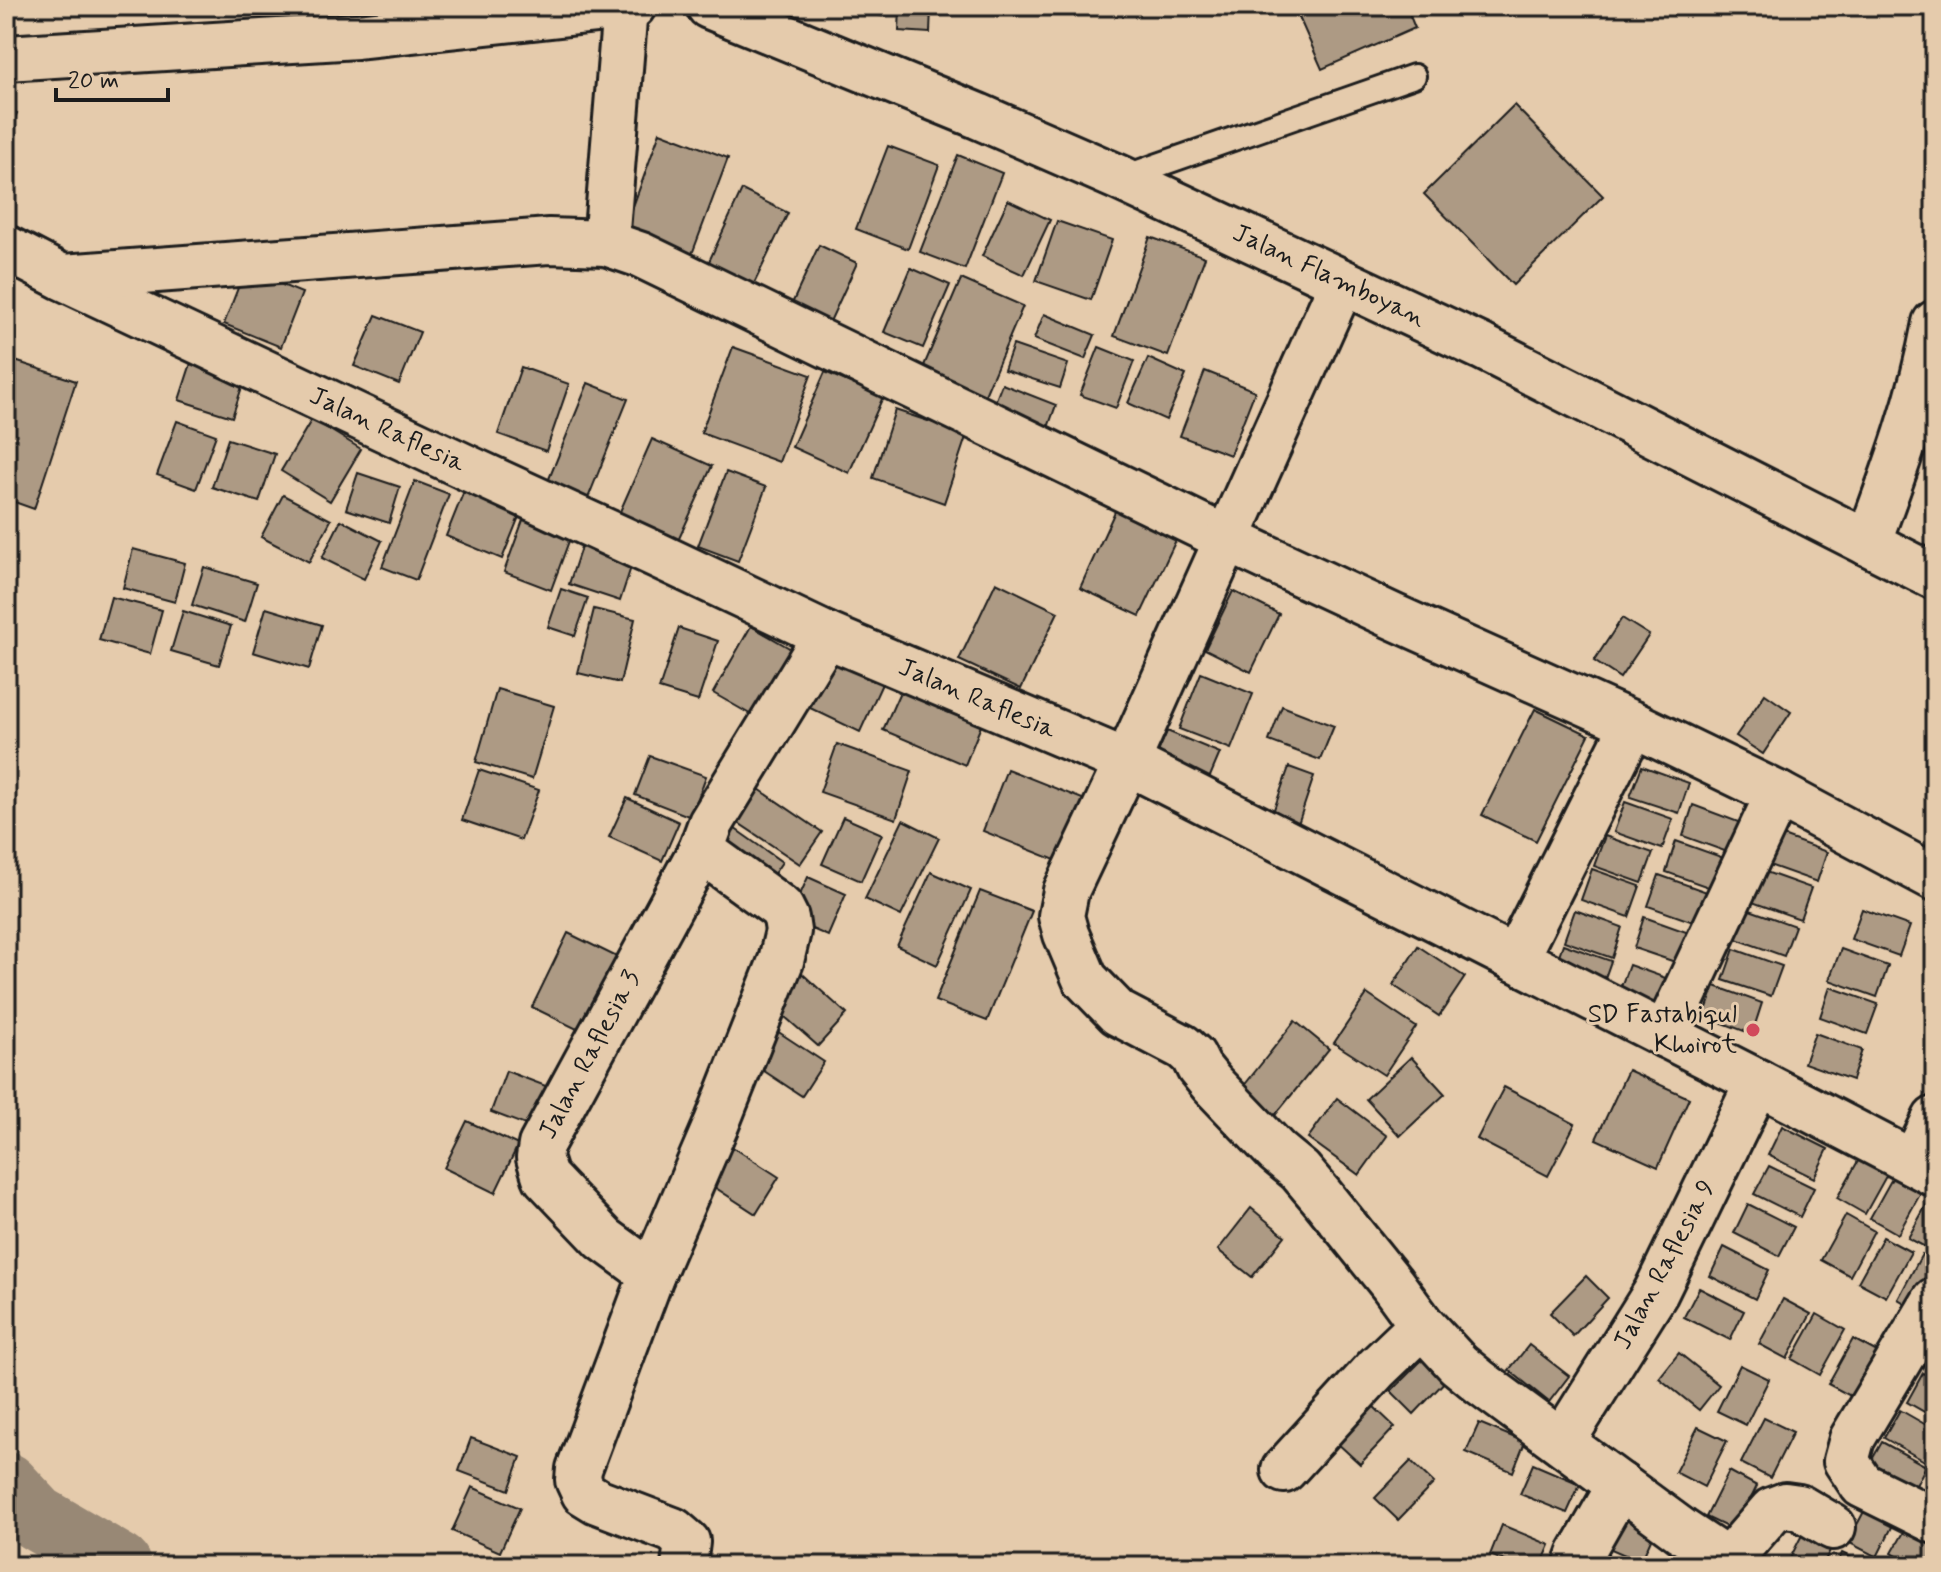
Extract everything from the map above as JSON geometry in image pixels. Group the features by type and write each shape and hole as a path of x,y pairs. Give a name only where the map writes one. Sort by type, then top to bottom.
{"street":[{"path":"6,58 357,36 633,6"},
{"name":"Jalan Flamboyan","path":"709,6 1120,178 1482,347 1935,577"},
{"path":"606,243 625,7"},
{"path":"62,277 549,241 606,243 641,255 1227,539 1633,724 1778,794 1935,878"},
{"name":"Jalan Raflesia","path":"6,248 826,635 1127,762 1924,1168"},
{"path":"1342,283 1066,891 1061,916 1066,934 1085,979 1118,1013 1183,1047 1193,1056 1212,1084 1277,1152 1300,1171 1422,1325 1458,1364 1731,1564 1772,1510 1785,1505 1799,1507 1833,1527"},
{"path":"1868,543 1907,438 1935,323"},
{"name":"Jalan Raflesia 3","path":"652,1274 604,1239 545,1177 539,1158 541,1145 701,850 711,823 826,635"},
{"path":"1515,959 1633,724"},
{"path":"1665,1035 1778,794"},
{"path":"684,1566 687,1542 673,1530 597,1501 584,1493 578,1480 579,1469 652,1274 716,1125 781,961 788,931 781,908 701,850"},
{"name":"Jalan Raflesia 9","path":"1562,1442 1656,1292 1758,1082"},
{"path":"1924,1168 1935,1119"},
{"path":"1935,1300 1852,1439 1846,1461 1862,1485 1935,1521"},
{"path":"1284,1470 1377,1368 1422,1325"},
{"path":"1576,1566 1620,1485"}],"lane":[{"path":"1120,178 1414,76"}],"building":[{"path":"846,6 885,6 882,16"},
{"path":"900,6 931,6 930,33 899,31"},
{"path":"1294,6 1406,6 1415,28 1322,69"},
{"path":"1514,105 1603,196 1513,285 1424,194"},
{"path":"6,108 17,113 6,139"},
{"path":"660,132 728,158 689,262 622,237"},
{"path":"888,146 939,165 908,249 856,229"},
{"path":"958,155 1002,173 965,269 920,252"},
{"path":"742,190 788,213 750,292 705,270"},
{"path":"1008,200 1050,220 1024,275 982,256"},
{"path":"1057,221 1112,240 1091,300 1036,281"},
{"path":"1150,237 1205,257 1168,356 1114,336"},
{"path":"819,245 857,263 822,339 784,321"},
{"path":"911,268 950,285 923,348 884,332"},
{"path":"245,270 302,293 281,347 224,324"},
{"path":"961,279 1023,306 985,395 923,368"},
{"path":"1044,314 1095,335 1085,359 1034,339"},
{"path":"376,315 420,332 399,384 354,366"},
{"path":"1013,345 1068,364 1060,388 1004,370"},
{"path":"733,347 811,375 779,462 701,433"},
{"path":"1099,347 1134,361 1116,408 1080,395"},
{"path":"194,354 247,372 232,417 179,400"},
{"path":"6,358 76,381 34,509 6,499"},
{"path":"1148,358 1186,375 1166,420 1128,403"},
{"path":"521,367 569,384 546,451 498,434"},
{"path":"1205,371 1255,391 1230,455 1180,436"},
{"path":"825,372 883,397 849,473 792,447"},
{"path":"588,383 628,399 582,513 542,496"},
{"path":"1002,384 1056,405 1045,436 990,415"},
{"path":"895,410 967,434 944,503 873,478"},
{"path":"312,419 361,449 330,501 281,471"},
{"path":"177,421 216,435 196,489 157,475"},
{"path":"228,439 275,454 259,502 212,487"},
{"path":"652,439 712,466 677,543 618,516"},
{"path":"726,472 766,487 738,561 698,546"},
{"path":"358,473 400,487 389,523 346,509"},
{"path":"415,481 449,494 416,580 382,567"},
{"path":"466,486 522,509 502,559 446,536"},
{"path":"283,495 331,520 309,562 261,537"},
{"path":"1116,509 1177,538 1140,616 1080,588"},
{"path":"526,512 573,530 551,590 504,572"},
{"path":"341,520 382,541 364,579 322,558"},
{"path":"582,544 633,561 620,601 569,584"},
{"path":"133,549 185,563 175,602 123,588"},
{"path":"204,567 257,583 245,622 192,605"},
{"path":"996,582 1058,612 1021,689 959,660"},
{"path":"561,589 588,598 575,636 548,627"},
{"path":"1233,591 1279,614 1251,672 1205,649"},
{"path":"111,597 162,610 150,654 99,640"},
{"path":"266,608 322,625 309,669 253,652"},
{"path":"594,609 635,619 620,683 578,673"},
{"path":"183,611 231,626 219,665 171,651"},
{"path":"1622,618 1649,635 1620,678 1594,661"},
{"path":"751,626 800,654 762,721 713,693"},
{"path":"679,628 718,641 698,701 659,689"},
{"path":"836,651 886,675 860,732 810,708"},
{"path":"1201,673 1253,694 1231,749 1179,729"},
{"path":"902,687 983,721 965,765 883,730"},
{"path":"497,689 554,706 532,779 476,762"},
{"path":"1765,694 1791,712 1763,754 1736,736"},
{"path":"1282,706 1334,726 1320,760 1269,741"},
{"path":"1535,709 1589,735 1536,841 1482,815"},
{"path":"1167,731 1220,753 1203,793 1150,771"},
{"path":"837,744 912,771 896,819 820,792"},
{"path":"650,756 706,776 691,817 635,795"},
{"path":"1642,766 1689,783 1679,813 1630,797"},
{"path":"1289,767 1314,776 1298,824 1272,815"},
{"path":"1007,769 1085,800 1060,862 983,831"},
{"path":"479,770 539,790 521,840 462,820"},
{"path":"750,783 822,832 800,864 728,816"},
{"path":"627,798 679,822 662,861 609,837"},
{"path":"1625,802 1673,819 1662,849 1614,832"},
{"path":"1693,805 1741,823 1730,853 1683,836"},
{"path":"843,817 882,834 861,881 822,864"},
{"path":"903,820 939,838 901,916 865,899"},
{"path":"731,826 782,862 765,887 714,851"},
{"path":"1780,835 1827,852 1817,882 1769,865"},
{"path":"1605,836 1653,853 1642,883 1594,866"},
{"path":"1676,841 1724,858 1714,889 1666,872"},
{"path":"1592,869 1640,886 1629,917 1581,900"},
{"path":"1763,871 1811,888 1800,919 1752,902"},
{"path":"931,872 971,890 937,965 897,946"},
{"path":"1659,875 1707,892 1696,923 1648,906"},
{"path":"808,877 846,894 828,936 789,919"},
{"path":"980,891 1032,911 987,1021 935,1001"},
{"path":"1747,909 1795,926 1784,956 1736,939"},
{"path":"1862,909 1910,926 1899,956 1851,939"},
{"path":"1575,910 1622,927 1612,958 1564,941"},
{"path":"1644,917 1692,934 1681,964 1634,948"},
{"path":"568,933 619,958 583,1032 532,1007"},
{"path":"1563,944 1611,961 1600,992 1552,975"},
{"path":"1418,946 1465,977 1439,1016 1393,985"},
{"path":"1734,949 1782,966 1771,996 1723,980"},
{"path":"1841,949 1888,966 1877,997 1829,980"},
{"path":"1629,965 1677,982 1666,1013 1618,995"},
{"path":"796,968 847,1014 818,1046 767,1001"},
{"path":"1715,986 1762,1003 1752,1034 1704,1016"},
{"path":"1830,987 1878,1004 1867,1034 1820,1017"},
{"path":"1367,994 1416,1027 1384,1075 1334,1043"},
{"path":"1295,1021 1329,1049 1272,1119 1239,1092"},
{"path":"777,1031 824,1062 802,1096 755,1065"},
{"path":"1815,1033 1862,1050 1852,1080 1804,1063"},
{"path":"1411,1057 1445,1094 1400,1136 1366,1099"},
{"path":"1628,1070 1689,1098 1658,1167 1596,1139"},
{"path":"506,1071 559,1091 544,1132 491,1112"},
{"path":"1504,1087 1575,1124 1548,1176 1477,1139"},
{"path":"1337,1098 1387,1136 1359,1175 1308,1138"},
{"path":"467,1121 518,1145 495,1193 444,1168"},
{"path":"1782,1126 1828,1149 1814,1178 1768,1155"},
{"path":"728,1144 779,1177 756,1214 705,1181"},
{"path":"1862,1154 1890,1169 1865,1214 1837,1198"},
{"path":"1769,1166 1814,1188 1800,1217 1754,1194"},
{"path":"1895,1173 1923,1189 1898,1234 1870,1218"},
{"path":"1935,1194 1935,1252 1908,1238"},
{"path":"1748,1204 1794,1227 1779,1256 1734,1233"},
{"path":"1251,1208 1285,1236 1252,1277 1218,1250"},
{"path":"1846,1215 1874,1231 1850,1276 1821,1260"},
{"path":"1883,1237 1911,1252 1886,1297 1858,1282"},
{"path":"1724,1247 1769,1270 1755,1299 1710,1276"},
{"path":"1922,1254 1935,1261 1935,1298 1926,1315 1898,1299"},
{"path":"1586,1276 1608,1298 1573,1336 1550,1313"},
{"path":"1699,1288 1744,1311 1730,1340 1684,1317"},
{"path":"1783,1299 1811,1314 1787,1359 1759,1344"},
{"path":"1817,1314 1845,1330 1820,1375 1792,1359"},
{"path":"1853,1339 1881,1354 1856,1399 1828,1384"},
{"path":"1529,1345 1569,1376 1549,1402 1509,1370"},
{"path":"1679,1353 1719,1385 1699,1410 1659,1378"},
{"path":"1427,1355 1449,1377 1414,1414 1391,1391"},
{"path":"1740,1365 1769,1379 1746,1425 1717,1411"},
{"path":"1923,1373 1935,1380 1935,1418 1907,1402"},
{"path":"1372,1405 1395,1427 1360,1464 1336,1442"},
{"path":"1900,1410 1935,1430 1935,1451 1928,1463 1884,1438"},
{"path":"1764,1418 1793,1432 1770,1478 1741,1463"},
{"path":"1479,1423 1525,1442 1513,1472 1466,1452"},
{"path":"1698,1427 1727,1441 1704,1487 1675,1472"},
{"path":"471,1438 521,1457 509,1490 459,1471"},
{"path":"1882,1442 1926,1466 1911,1495 1866,1470"},
{"path":"1411,1461 1434,1483 1398,1520 1375,1498"},
{"path":"1533,1464 1580,1484 1567,1513 1520,1494"},
{"path":"1729,1471 1757,1486 1735,1531 1706,1517"},
{"path":"472,1487 520,1508 500,1552 452,1531"},
{"path":"1872,1496 1900,1511 1877,1557 1848,1542"},
{"path":"1607,1512 1654,1532 1641,1562 1595,1542"},
{"path":"1502,1525 1550,1545 1541,1566 1517,1566 1490,1555"},
{"path":"1908,1525 1935,1540 1935,1566 1915,1566 1892,1553"},
{"path":"1805,1529 1834,1543 1822,1566 1786,1566"},
{"path":"1595,1550 1634,1566 1588,1566"},
{"path":"1842,1553 1868,1566 1836,1566"}],"waterway":[{"path":"6,1485 37,1518 119,1566"}],"place":[{"name":"SD Fastabiqul Khoirot","path":"1753,1030"}]}
